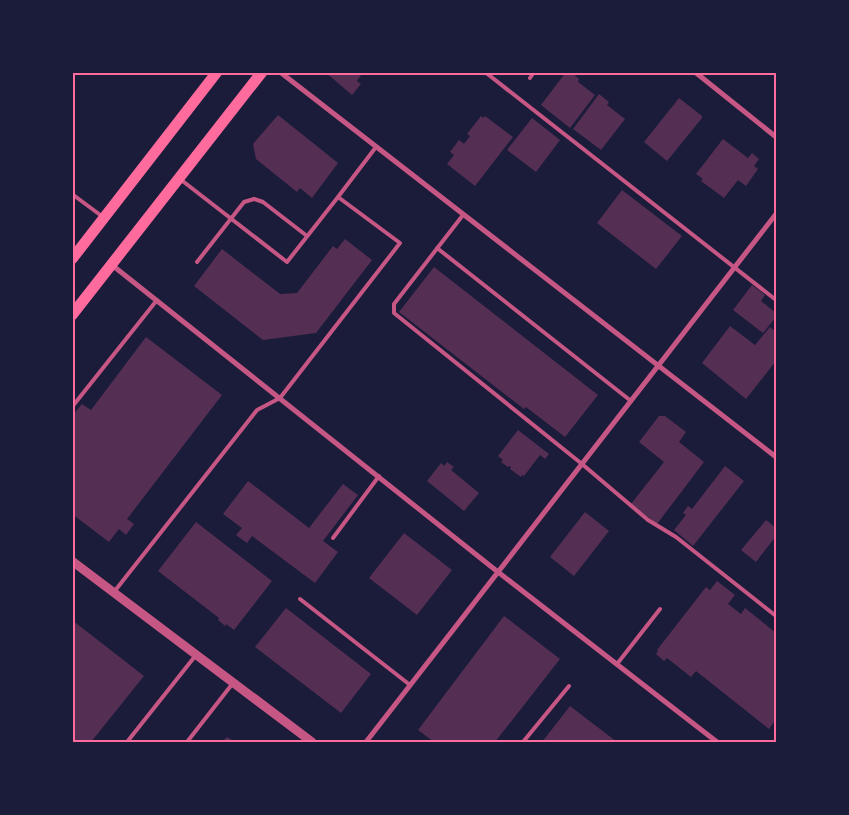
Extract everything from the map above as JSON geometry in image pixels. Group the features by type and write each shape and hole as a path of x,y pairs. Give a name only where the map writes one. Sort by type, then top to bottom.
{"main road":[{"path":"72,259 217,72"},
{"path":"72,315 262,72"}],"street":[{"path":"280,72 776,457"},
{"path":"695,72 776,137"},
{"path":"366,742 776,214"},
{"path":"112,264 498,572 717,742"},
{"path":"72,561 312,742"}],"lane":[{"path":"485,72 776,300"},
{"path":"530,78 534,72"},
{"path":"180,178 287,262 376,147"},
{"path":"72,194 104,218"},
{"path":"114,592 257,410 280,398 400,242 338,197"},
{"path":"197,262 244,202 254,199 263,202 307,236"},
{"path":"463,214 394,304 394,313 582,464 648,520 676,537 776,616"},
{"path":"437,248 631,401"},
{"path":"72,406 157,300"},
{"path":"334,538 379,476"},
{"path":"300,599 410,685"},
{"path":"617,664 660,609"},
{"path":"127,742 196,655"},
{"path":"187,742 233,683"},
{"path":"523,742 569,686"}],"building":[{"path":"325,72 363,72 357,81 361,84 352,95"},
{"path":"566,72 571,72 579,79 578,82 595,95 570,128 541,105"},
{"path":"599,94 609,102 607,105 625,119 601,150 573,129"},
{"path":"679,98 702,116 702,118 667,161 644,142"},
{"path":"278,115 338,163 312,198 300,188 297,192 256,159 253,144"},
{"path":"481,116 483,118 485,116 513,137 475,186 447,164 454,155 450,152 459,140 464,144 470,136 467,134"},
{"path":"532,118 560,140 536,172 507,150"},
{"path":"723,139 748,158 752,153 759,159 754,166 758,169 746,186 738,180 724,198 701,181 703,179 696,174"},
{"path":"622,190 682,236 656,269 597,223"},
{"path":"345,239 372,260 316,333 263,340 194,286 222,249 280,294 297,293 333,246 337,249"},
{"path":"434,267 598,395 565,437 526,407 524,409 399,312"},
{"path":"752,285 765,295 761,301 776,313 776,317 763,333 733,310"},
{"path":"730,326 755,345 770,327 776,332 776,361 746,399 702,363"},
{"path":"146,337 222,395 127,519 134,524 126,535 119,529 109,542 72,514 72,416 82,404 91,410"},
{"path":"659,416 665,416 686,432 679,442 704,462 657,524 631,504 664,462 639,442"},
{"path":"518,430 549,454 545,459 540,455 524,476 522,475 521,477 510,469 510,466 508,467 501,462 503,460 498,456"},
{"path":"447,462 454,467 451,470 479,493 464,511 427,481 441,463 444,466"},
{"path":"725,466 744,481 693,546 674,530 686,515 683,513 688,506 692,509"},
{"path":"248,481 309,528 343,484 358,495 323,541 338,552 315,583 252,536 247,543 236,535 242,528 223,514"},
{"path":"585,512 609,531 574,576 550,557"},
{"path":"766,520 776,528 776,536 756,562 741,550"},
{"path":"196,522 272,581 234,630 226,624 225,626 218,620 219,618 158,571"},
{"path":"404,533 452,570 417,615 369,578"},
{"path":"717,581 735,595 728,604 741,614 745,608 776,633 776,719 769,729 696,671 691,677 667,658 664,661 656,654 657,650 706,587 710,590"},
{"path":"286,608 371,674 341,713 255,647"},
{"path":"504,616 560,659 495,742 434,742 418,730"},
{"path":"72,620 144,676 91,742 72,742"},
{"path":"570,706 617,742 542,742"},
{"path":"227,737 235,742 222,742"}]}
